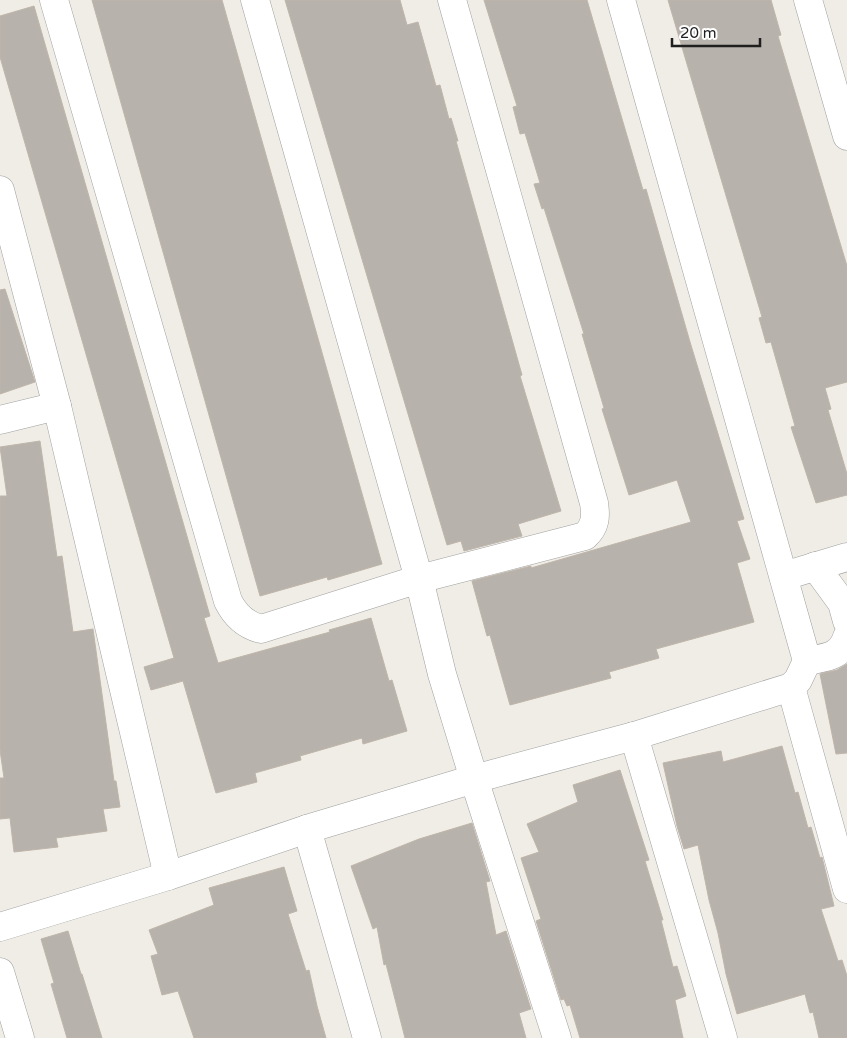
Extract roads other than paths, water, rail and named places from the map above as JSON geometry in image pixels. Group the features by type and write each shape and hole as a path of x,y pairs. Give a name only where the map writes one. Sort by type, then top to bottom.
{"street":[{"path":"54,0 228,601 233,611 244,621 253,627 261,629 419,580 585,536 591,531 596,515 592,493 452,0"},
{"path":"255,0 419,580 442,674 557,1038"},
{"path":"0,927 168,876 307,829 474,779 634,736 791,687 798,680 806,660 621,0"},
{"path":"808,0 847,136"},
{"path":"0,190 57,406 168,876"},
{"path":"0,420 57,406"},
{"path":"784,576 847,556"},
{"path":"815,566 842,603 847,621"},
{"path":"806,660 834,655 844,647 847,637"},
{"path":"791,687 847,889"},
{"path":"634,736 723,1038"},
{"path":"307,829 367,1038"},
{"path":"0,972 20,1038"}]}
